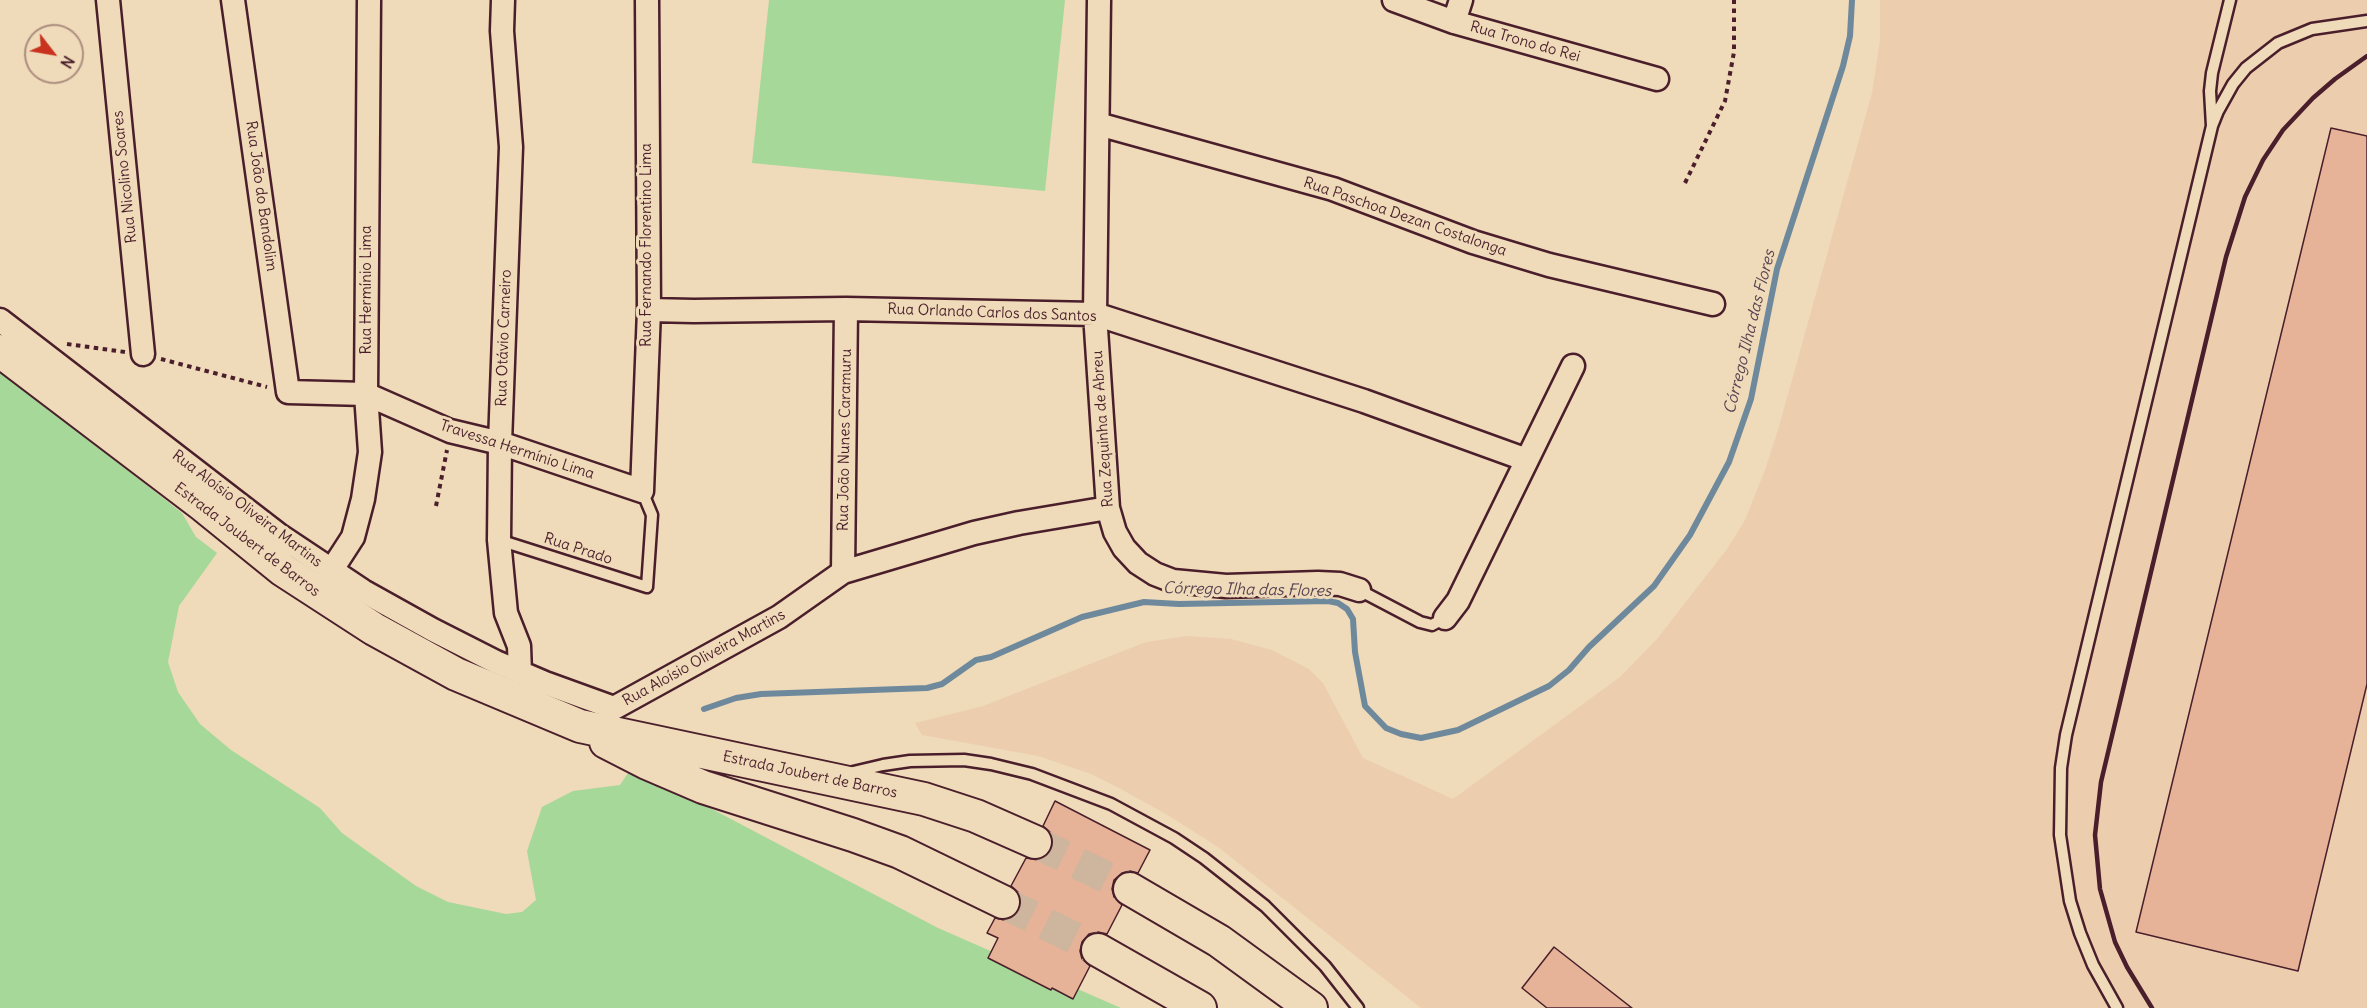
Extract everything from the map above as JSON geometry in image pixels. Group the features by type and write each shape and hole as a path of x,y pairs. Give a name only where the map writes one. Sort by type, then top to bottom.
{"main road":[{"name":"Estrada Joubert de Barros","path":"0,351 204,506 282,570 336,607 414,653 456,674 580,726 624,752 670,774 877,843 925,863 1003,902"},
{"name":"Estrada Joubert de Barros","path":"580,726 950,807 1035,842"},
{"path":"1130,889 1219,941 1311,1008"},
{"path":"1098,951 1200,1008"}],"street":[{"name":"Rua Nicolino Soares","path":"108,0 143,354"},
{"name":"Rua João do Bandolim","path":"233,0 288,392"},
{"name":"Rua Hermínio Lima","path":"332,571 353,537 363,499 370,452 366,393 369,0"},
{"name":"Rua Otávio Carneiro","path":"504,0 502,31 511,147 500,443 500,540 506,613 519,646 520,673"},
{"name":"Rua Fernando Florentino Lima","path":"642,491 649,310 647,0"},
{"name":"Rua Zequinha de Abreu","path":"1099,0 1095,314 1108,508 1115,532 1124,548 1138,563 1155,574 1173,581 1226,586 1340,584 1359,590"},
{"name":"Rua Trono do Rei","path":"1394,0 1454,22 1657,79"},
{"path":"1454,22 1461,0"},
{"name":"Rua Paschoa Dezan Costalonga","path":"1098,124 1333,189 1473,242 1549,265 1713,304"},
{"name":"Rua Orlando Carlos dos Santos","path":"649,310 846,309 1095,314 1354,398 1527,460"},
{"name":"Rua João Nunes Caramuru","path":"843,572 846,309"},
{"name":"Rua Aloísio Oliveira Martins","path":"0,320 279,535 332,571 424,626 520,673 614,708 779,617 843,572 974,533 1108,508"},
{"path":"1445,618 1458,601 1573,366"},
{"name":"Travessa Hermínio Lima","path":"288,392 366,393 450,431 500,443 642,491"}],"lane":[{"path":"2212,126 2210,100 2212,73 2229,0"},
{"path":"2117,1008 2093,965 2070,901 2060,835 2061,768 2066,735 2212,126 2233,84 2246,68 2278,43 2312,29 2367,21"},
{"name":"Rua Prado","path":"500,540 647,587 652,515 642,491"},
{"name":"Rua Zequinha de Abreu","path":"1359,590 1420,622 1432,625 1445,618"},
{"path":"831,780 883,765 910,761 964,760 1032,774 1111,804 1174,838 1204,858 1265,906 1325,966 1358,1008"}],"path":[{"path":"1685,183 1725,101 1734,52 1734,0"},
{"path":"436,506 450,431"}],"shaded area":[{"path":"1880,0 2367,0 2367,1008 1421,1008 1218,847 1166,814 1117,787 1091,774 1038,756 922,735 915,723 983,706 1146,642 1188,636 1231,639 1272,650 1309,669 1323,683 1363,758 1453,799 1620,677 1657,639 1727,549 1745,520 1765,470 1872,93 1880,40"}],"green space":[{"path":"769,0 1065,0 1045,191 752,163"},
{"path":"0,372 65,416 100,448 182,513 196,537 217,553 179,606 168,662 178,692 200,724 231,750 320,808 342,833 416,886 448,902 506,914 522,912 536,900 527,851 542,807 573,791 620,785 632,767 938,928 1121,1008 0,1008"}],"building":[{"path":"2331,128 2367,136 2367,684 2298,971 2136,932"},
{"path":"1055,801 1150,850 1138,873 1130,871 1122,873 1114,880 1112,889 1114,897 1122,905 1107,934 1098,932 1089,934 1082,942 1080,951 1082,959 1090,966 1073,999 988,958 998,938 987,933 995,918 1004,920 1013,917 1019,909 1021,900 1018,892 1011,886 1026,858 1038,860 1052,849 1053,839 1050,832 1043,826"},
{"path":"1554,947 1632,1008 1547,1008 1522,988"}],"waterway":[{"name":"Córrego Ilha das Flores","path":"704,709 736,698 761,694 927,688 942,684 976,660 991,657 1082,617 1144,602 1179,604 1328,601 1338,603 1347,609 1353,619 1355,652 1365,706 1386,728 1401,734 1421,738 1458,730 1549,686 1569,670 1589,647 1654,586 1690,535 1729,462 1751,399 1777,269 1843,66 1850,36 1852,0"}],"tunnel":[{"path":"1035,842 1130,889"},
{"path":"1003,902 1098,950"}],"railway":[{"path":"2152,1008 2115,942 2100,889 2095,835 2101,782 2226,257 2245,197 2263,160 2283,130 2313,98 2367,56"}]}
